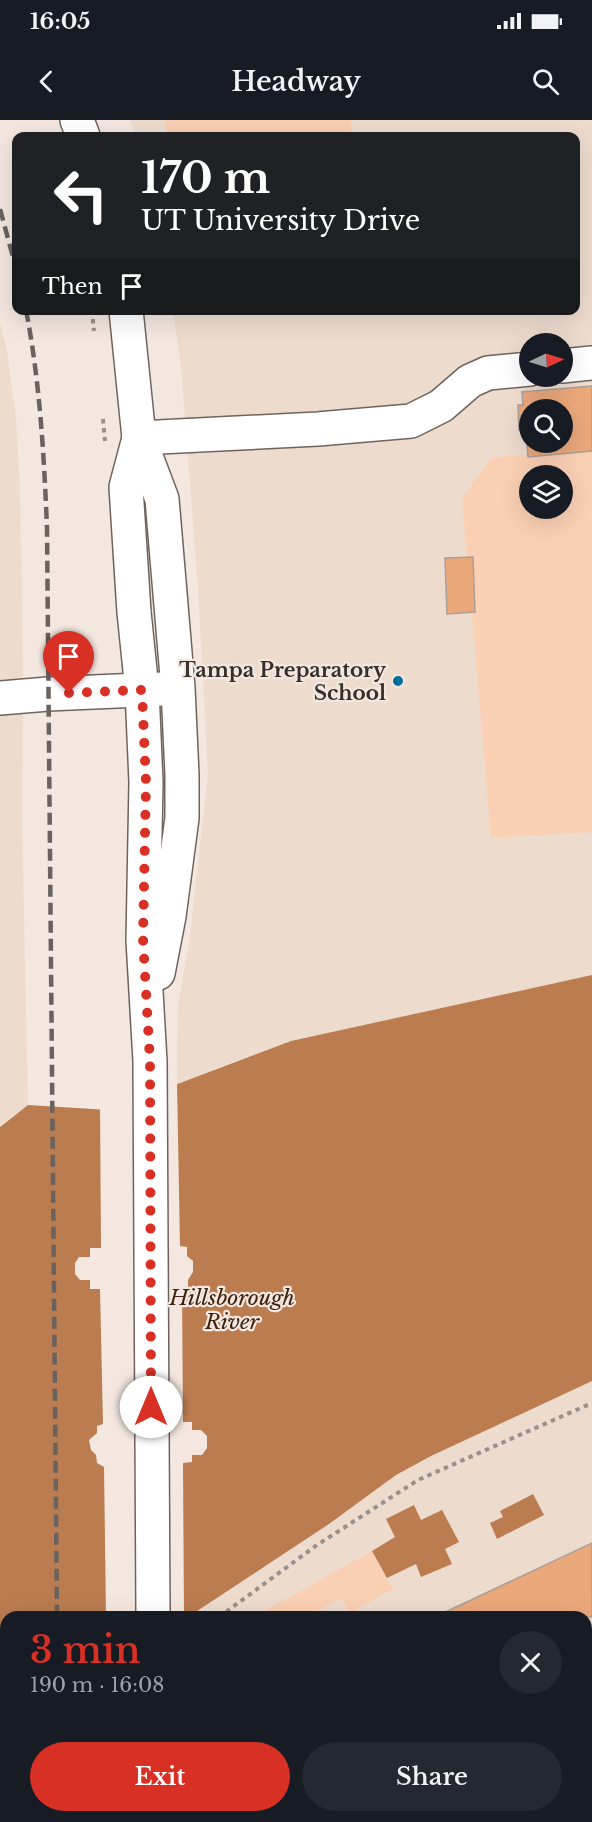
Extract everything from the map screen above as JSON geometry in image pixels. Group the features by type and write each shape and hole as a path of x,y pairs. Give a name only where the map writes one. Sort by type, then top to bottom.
{"street":[{"path":"127,315 139,438 162,499 178,688 182,818 169,916 159,967 150,1061"},
{"path":"573,365 592,363"},
{"path":"139,438 411,422 441,406 470,381 488,373 519,370"},
{"path":"139,438 126,487 134,612 142,690 146,783 143,939 150,1061 153,1611"},
{"path":"0,698 178,688"}],"path":[{"path":"227,1611 317,1545 418,1480 592,1403"}],"shaded area":[{"name":"Tampa Preparatory School","path":"130,120 592,120 592,975 291,1041 177,1084 179,1000 189,944 208,774 198,588 181,367 174,315 580,315 580,132 134,132"},
{"path":"165,120 351,120 352,132 166,132"},
{"path":"0,322 7,351 16,419 20,489 23,676 22,826 28,1105 0,1125"},
{"path":"592,448 592,832 491,838 462,498 491,458 542,453 573,453 573,450"},
{"path":"592,1381 592,1611 197,1611 329,1524 396,1475 431,1456"},
{"path":"372,1551 393,1589 354,1611 349,1611 341,1598 317,1611 265,1611"}],"water":[{"name":"Hillsborough River","path":"592,975 592,1381 431,1456 396,1475 329,1524 197,1611 0,1611 0,1127 28,1105 109,1110 291,1041"},
{"path":"533,1494 544,1515 497,1539 490,1523 503,1517 500,1511"},
{"path":"414,1505 421,1520 442,1510 459,1542 445,1549 452,1564 421,1577 416,1564 387,1578 372,1551 395,1537 386,1519"}],"pier":[{"path":"177,1081 180,1246 187,1247 187,1256 193,1261 193,1272 188,1280 188,1287 182,1288 183,1422 192,1422 192,1430 201,1430 207,1436 207,1448 202,1455 192,1455 192,1462 183,1463 184,1611 106,1611 104,1467 97,1463 89,1440 97,1433 97,1426 103,1424 100,1289 90,1289 90,1280 80,1280 75,1274 75,1263 79,1257 90,1257 90,1248 101,1248 100,1106 108,1107"}],"building":[{"path":"592,386 592,451 573,453 573,399 523,399 522,392"},
{"path":"528,453 571,453 528,457"},
{"path":"473,557 475,612 447,614 445,558"},
{"path":"592,1543 592,1611 448,1611"}],"railway":[{"path":"0,209 12,253"},
{"path":"27,315 38,392 47,528 57,1611"}],"place":[{"name":"Tampa Preparatory School","path":"398,681"}],"route":[{"path":"69,693 142,690 146,783 143,939 150,1061 151,1407"}]}
